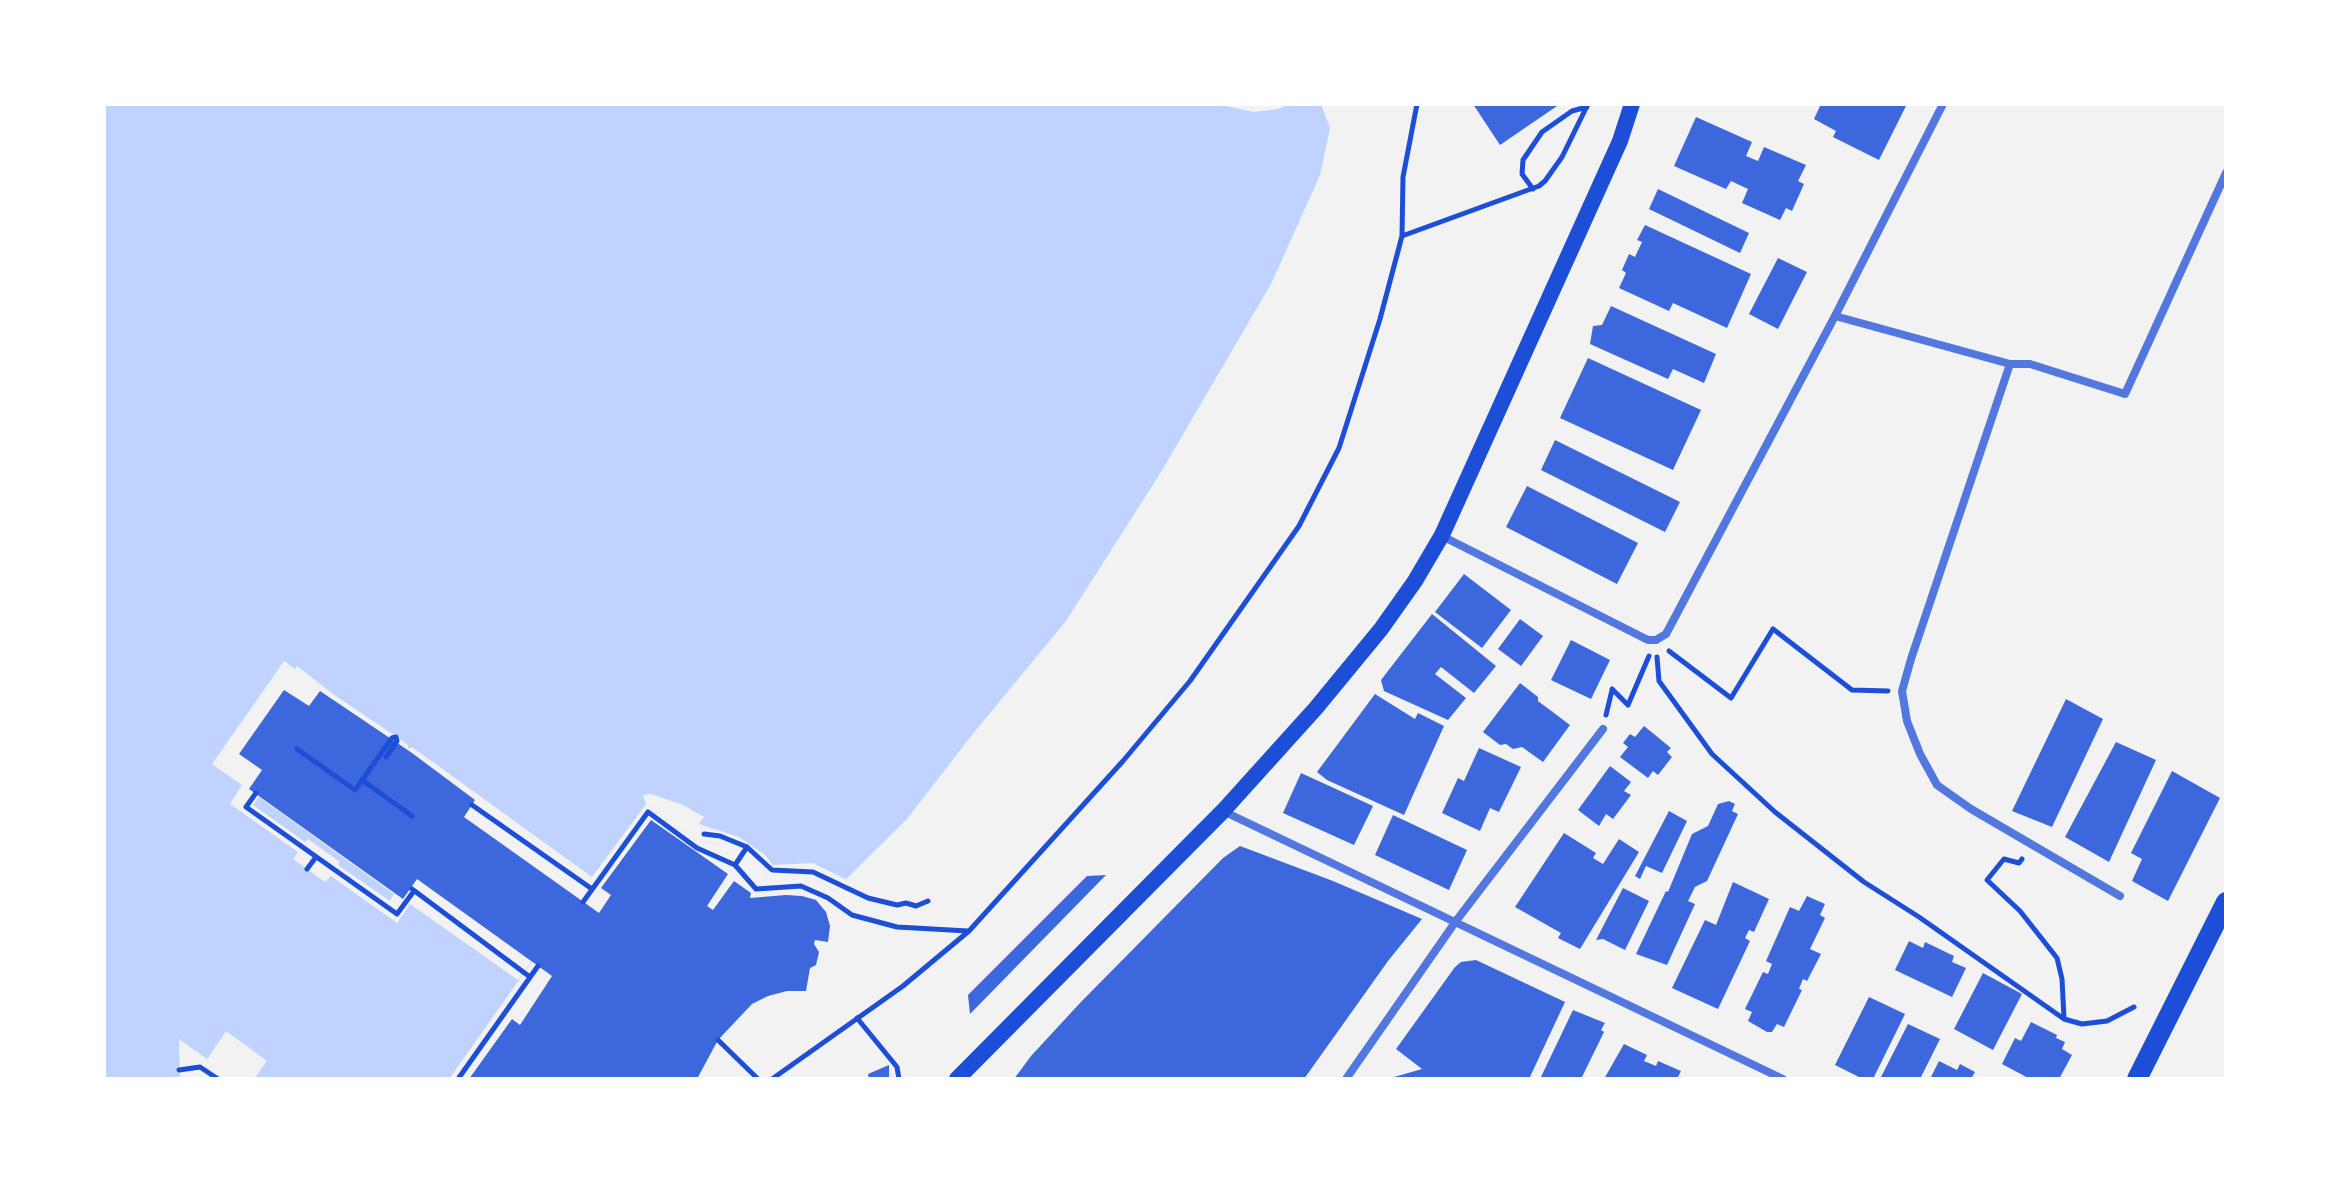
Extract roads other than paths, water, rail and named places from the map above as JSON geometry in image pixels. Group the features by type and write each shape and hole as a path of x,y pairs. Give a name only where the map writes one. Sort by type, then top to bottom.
{"main road":[{"path":"957,1079 1223,811 1316,708 1381,629 1415,581 1442,535 1620,141 1632,104"},
{"path":"2137,1079 2226,902"}],"street":[{"path":"1442,535 1648,640 1656,640 1666,634 1835,316 1943,104"},
{"path":"1835,316 2010,364 2030,364 2125,394 2226,173"},
{"path":"2010,364 1902,691 1907,721 1937,785 1971,809 2120,896"},
{"path":"1346,1079 1456,921 1603,729"},
{"path":"1223,811 1783,1079"}],"water":[{"path":"104,104 1217,104 1253,112 1278,109 1289,104 1321,104 1330,128 1320,175 1271,284 1161,472 1066,621 907,819 836,892 813,878 768,878 759,865 743,852 729,845 697,841 646,804 449,1079 104,1079"}]}
